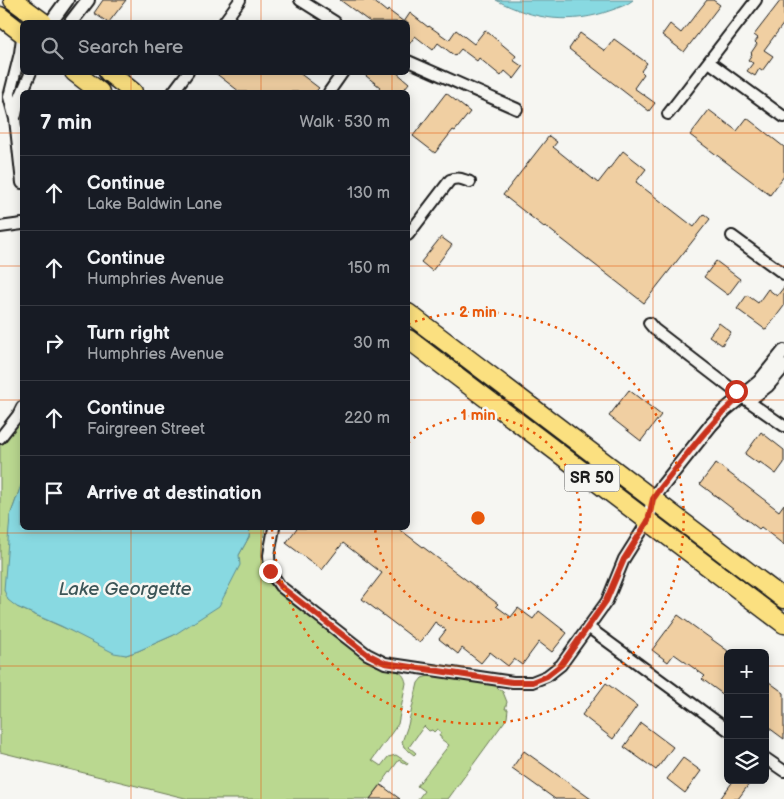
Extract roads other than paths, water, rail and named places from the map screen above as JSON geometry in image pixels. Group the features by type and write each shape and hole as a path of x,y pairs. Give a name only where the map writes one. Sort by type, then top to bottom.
{"highway":[{"path":"13,0 40,20"},
{"path":"0,16 20,31"},
{"path":"78,75 97,90"},
{"path":"112,75 130,90"},
{"name":"SR 50","path":"410,315 784,599"},
{"name":"SR 50","path":"410,340 648,521 782,617"},
{"path":"468,384 490,390 508,389"}],"street":[{"path":"52,20 67,0"},
{"path":"73,20 88,0"},
{"path":"225,20 240,0"},
{"path":"300,0 332,20"},
{"path":"668,114 756,0"},
{"path":"410,62 517,109"},
{"path":"709,62 784,117"},
{"path":"20,63 9,97 15,119 20,165"},
{"path":"23,90 30,75"},
{"path":"174,90 186,75"},
{"path":"330,90 341,75"},
{"path":"15,119 20,96"},
{"path":"410,232 450,180 456,177 470,182"},
{"path":"0,227 20,224"},
{"path":"732,236 784,274"},
{"path":"649,323 654,329 784,426"},
{"path":"274,530 268,555 270,571 280,586 367,654 385,663 512,682 532,682 547,676 561,665 606,601 624,559 648,521 656,502 784,351"},
{"path":"745,398 767,386 784,366"},
{"path":"0,438 20,411"},
{"path":"588,627 724,727"},
{"path":"769,761 784,772"}],"water":[{"path":"496,0 633,0 621,7 597,15 567,19 539,16 524,12"},
{"name":"Lake Georgette","path":"20,488 20,530 250,530 249,537 239,555 240,565 219,606 174,635 126,655 114,653 61,626 17,607 8,600 4,590 10,516"}]}
